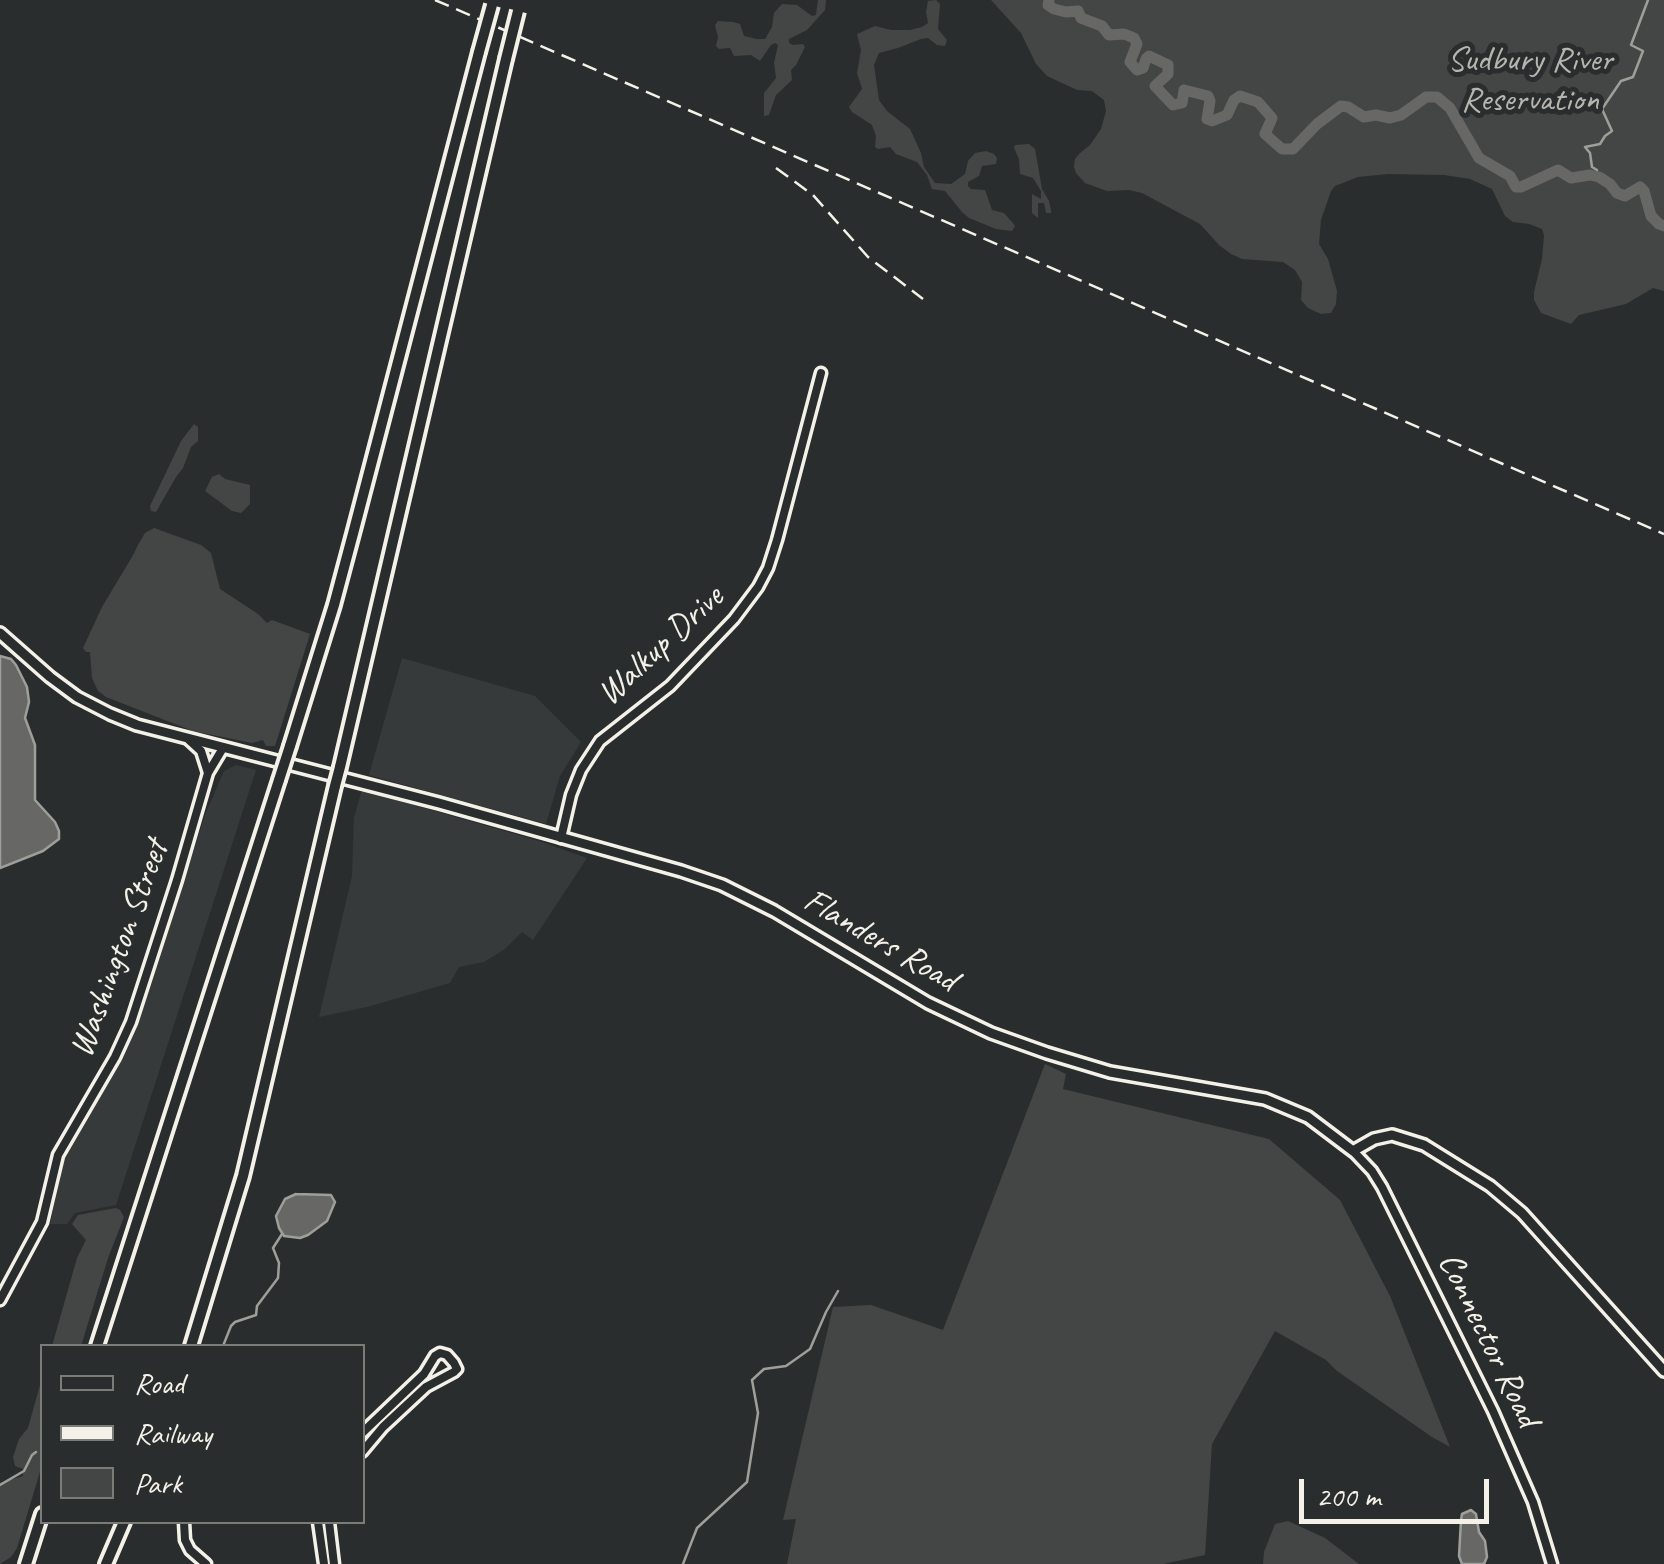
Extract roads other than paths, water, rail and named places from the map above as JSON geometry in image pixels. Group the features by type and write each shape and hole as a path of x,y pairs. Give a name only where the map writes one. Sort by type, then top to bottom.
{"highway":[{"path":"98,1344 334,605 492,2"},
{"path":"192,1344 242,1176 519,6"},
{"path":"26,1564 40,1520"},
{"path":"106,1564 123,1524"}],"main road":[{"name":"Flanders Road","path":"0,634 59,684 93,706 137,725 312,769 734,890 911,994 991,1034 1110,1072 1265,1099 1308,1117 1353,1151"},
{"path":"1353,1151 1384,1136 1400,1136 1446,1157 1490,1186 1538,1228 1664,1371"}],"street":[{"name":"Walkup Drive","path":"561,838 580,770 600,740 670,686 734,619 761,582 777,539 821,373"},
{"path":"189,740 201,751 208,774"},
{"name":"Washington Street","path":"0,1300 38,1233 58,1155 115,1057 130,1022 208,774 223,748"},
{"name":"Connector Road","path":"1353,1151 1382,1187 1493,1411 1534,1502 1552,1564"},
{"path":"365,1430 424,1374 434,1356 447,1355 454,1363 454,1372 426,1386 365,1448"},
{"path":"184,1524 190,1550 206,1564"},
{"path":"318,1524 324,1564"},
{"path":"329,1524 334,1564"}],"waterway":[{"path":"1049,0 1048,5 1054,9 1078,11 1081,18 1102,26 1109,35 1134,38 1137,44 1130,62 1137,70 1143,68 1149,56 1168,65 1168,74 1155,86 1173,105 1182,103 1184,90 1208,96 1207,119 1212,121 1227,115 1240,96 1258,102 1272,118 1265,134 1282,149 1293,149 1341,106 1364,117 1390,118 1426,97 1437,97 1450,108 1479,158 1510,176 1516,187 1558,170 1571,178 1599,177 1625,196 1640,187 1651,216 1664,226"},
{"path":"1596,176 1597,170 1592,167 1585,147 1600,144 1612,131 1602,109 1621,81 1633,77 1643,51 1631,45 1648,0"},
{"path":"224,1344 235,1322 256,1315 257,1306 278,1278 279,1263 273,1248 282,1234"},
{"path":"683,1564 697,1528 747,1482 758,1413 752,1380 764,1369 786,1366 810,1349 838,1291"},
{"path":"0,1485 24,1471 36,1452"}],"railway":[{"path":"435,0 1664,534"},
{"path":"776,168 813,195 868,257 923,299"}],"park label":[{"name":"Sudbury River Reservation","path":"1530,81"}]}
